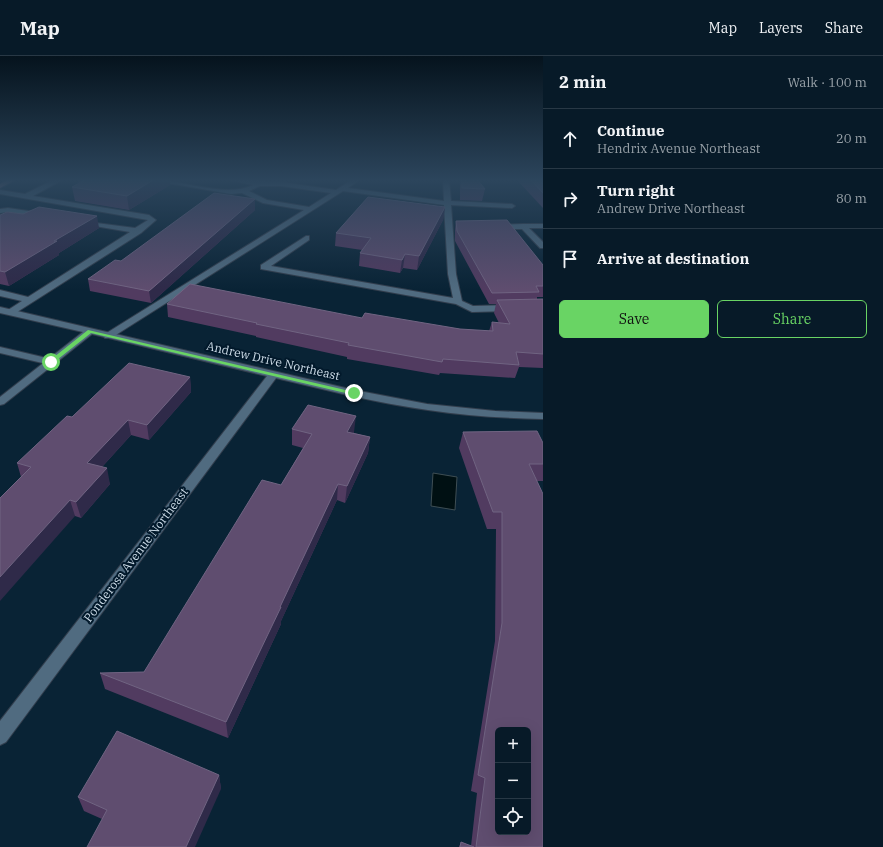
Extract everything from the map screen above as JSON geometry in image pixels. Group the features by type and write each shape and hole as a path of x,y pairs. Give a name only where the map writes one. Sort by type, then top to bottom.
{"street":[{"path":"11,312 153,220 149,217 142,216"},
{"path":"108,336 298,216"},
{"path":"450,216 452,227 452,274 458,302"},
{"path":"76,221 138,230"},
{"path":"523,226 543,246"},
{"path":"486,227 543,226"},
{"path":"306,238 264,267 458,302 472,309 543,307"},
{"path":"0,293 29,300"},
{"name":"Andrew Drive Northeast","path":"0,310 354,393 427,406 495,414 543,416"},
{"path":"0,402 90,331"},
{"path":"0,350 51,362"},
{"name":"Ponderosa Avenue Northeast","path":"0,736 273,375"}],"shaded area":[{"path":"433,473 457,477 455,510 431,506"}],"building":[{"path":"0,216 97,216 5,272 0,271"},
{"path":"183,216 236,216 149,291 88,279 115,260 121,261"},
{"path":"351,216 440,216 419,256 405,254 402,260 360,253 371,238 336,233"},
{"path":"507,220 543,265 543,286 536,286 539,292 492,293 457,231 456,221"},
{"path":"190,284 362,318 365,313 460,329 493,331 492,322 510,324 497,300 543,299 543,354 516,352 519,365 443,359 442,362 348,345 349,343 167,304"},
{"path":"129,363 190,377 147,425 128,420 87,463 107,468 76,502 70,500 0,577 0,498 31,467 17,463 67,416 72,417"},
{"path":"308,405 356,416 347,432 370,437 347,486 338,484 226,722 100,673 144,672 262,480 281,485 312,434 292,429"},
{"path":"537,431 543,443 543,464 529,464 543,494 543,847 476,847 485,778 478,775 502,623 502,512 493,512 463,432"},
{"path":"117,731 219,775 186,847 87,847 107,810 78,797"},
{"path":"461,842 474,847 460,847"}],"route":[{"path":"51,362 90,331 354,393"}]}
